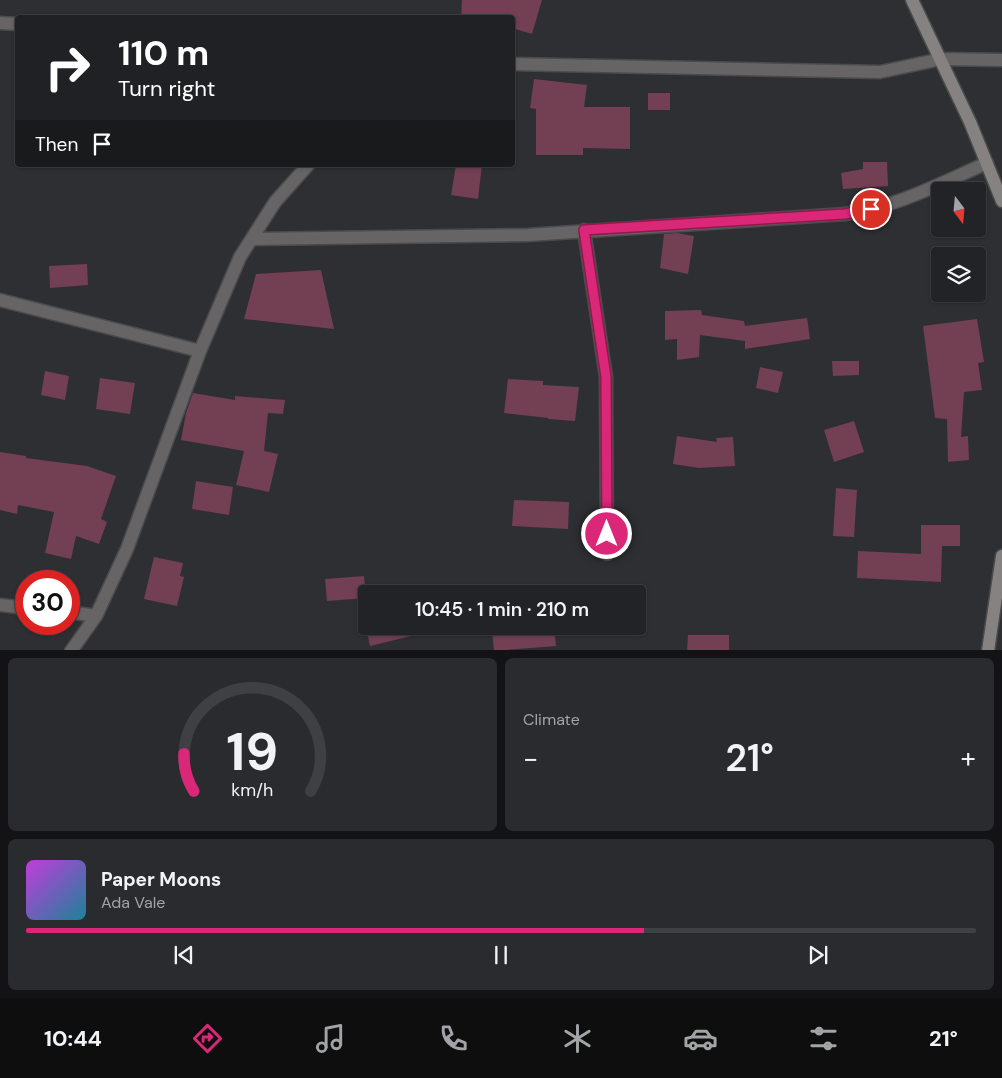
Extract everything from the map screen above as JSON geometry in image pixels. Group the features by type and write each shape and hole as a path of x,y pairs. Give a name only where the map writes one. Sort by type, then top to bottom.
{"main road":[{"path":"912,0 970,122 1002,201"},
{"path":"988,650 1002,556"}],"street":[{"path":"0,23 15,24"},
{"path":"515,64 880,72 941,59 1002,60"},
{"path":"252,238 528,235 861,212 902,200 987,163"},
{"path":"71,650 96,616 126,550 200,350 240,257 274,202 306,167"},
{"path":"584,230 606,377 607,554"},
{"path":"0,300 200,350"},
{"path":"0,605 15,607"},
{"path":"80,614 96,616"}],"building":[{"path":"462,0 542,0 532,34 515,29 515,15 461,15"},
{"path":"534,79 587,85 584,107 630,107 630,149 583,148 583,155 536,155 536,109 530,108"},
{"path":"648,93 670,93 670,110 648,110"},
{"path":"863,162 887,162 888,186 843,189 841,173 863,169"},
{"path":"456,167 482,167 478,199 451,195"},
{"path":"677,233 694,236 688,274 660,268 664,234"},
{"path":"87,264 88,285 50,288 49,266"},
{"path":"321,270 334,329 244,319 256,274"},
{"path":"701,310 702,315 744,321 745,326 807,318 810,339 745,349 745,341 700,335 699,357 677,360 677,339 665,340 665,311"},
{"path":"977,319 984,362 978,363 982,390 964,392 961,437 968,436 969,460 948,462 947,419 935,418 923,326"},
{"path":"832,361 859,361 859,375 833,376"},
{"path":"760,367 783,372 778,393 756,388"},
{"path":"45,371 69,376 65,400 41,395"},
{"path":"100,378 135,383 130,414 96,409"},
{"path":"508,379 543,381 543,385 579,387 575,421 504,413"},
{"path":"193,393 235,400 235,396 285,400 283,414 268,413 264,451 278,454 269,492 236,485 244,451 181,440 186,413"},
{"path":"854,421 864,452 834,462 824,430"},
{"path":"677,436 717,442 716,438 733,437 735,466 699,468 673,464"},
{"path":"0,452 26,456 26,458 87,466 116,476 101,519 107,522 99,544 76,536 71,559 45,553 54,512 18,505 17,514 0,510"},
{"path":"196,481 233,487 229,515 192,509"},
{"path":"836,488 857,490 854,537 833,536"},
{"path":"514,500 569,502 568,529 512,526"},
{"path":"921,525 960,525 960,546 942,546 941,582 857,578 858,551 921,554"},
{"path":"154,557 183,563 180,576 184,577 177,606 144,599"},
{"path":"364,576 365,585 358,585 358,599 327,601 325,579"},
{"path":"368,635 415,635 370,646"},
{"path":"493,635 555,635 556,646 494,650"},
{"path":"688,635 729,635 729,650 687,650"}],"route":[{"path":"607,534 608,398 604,354 584,230 845,214 871,209"}]}
